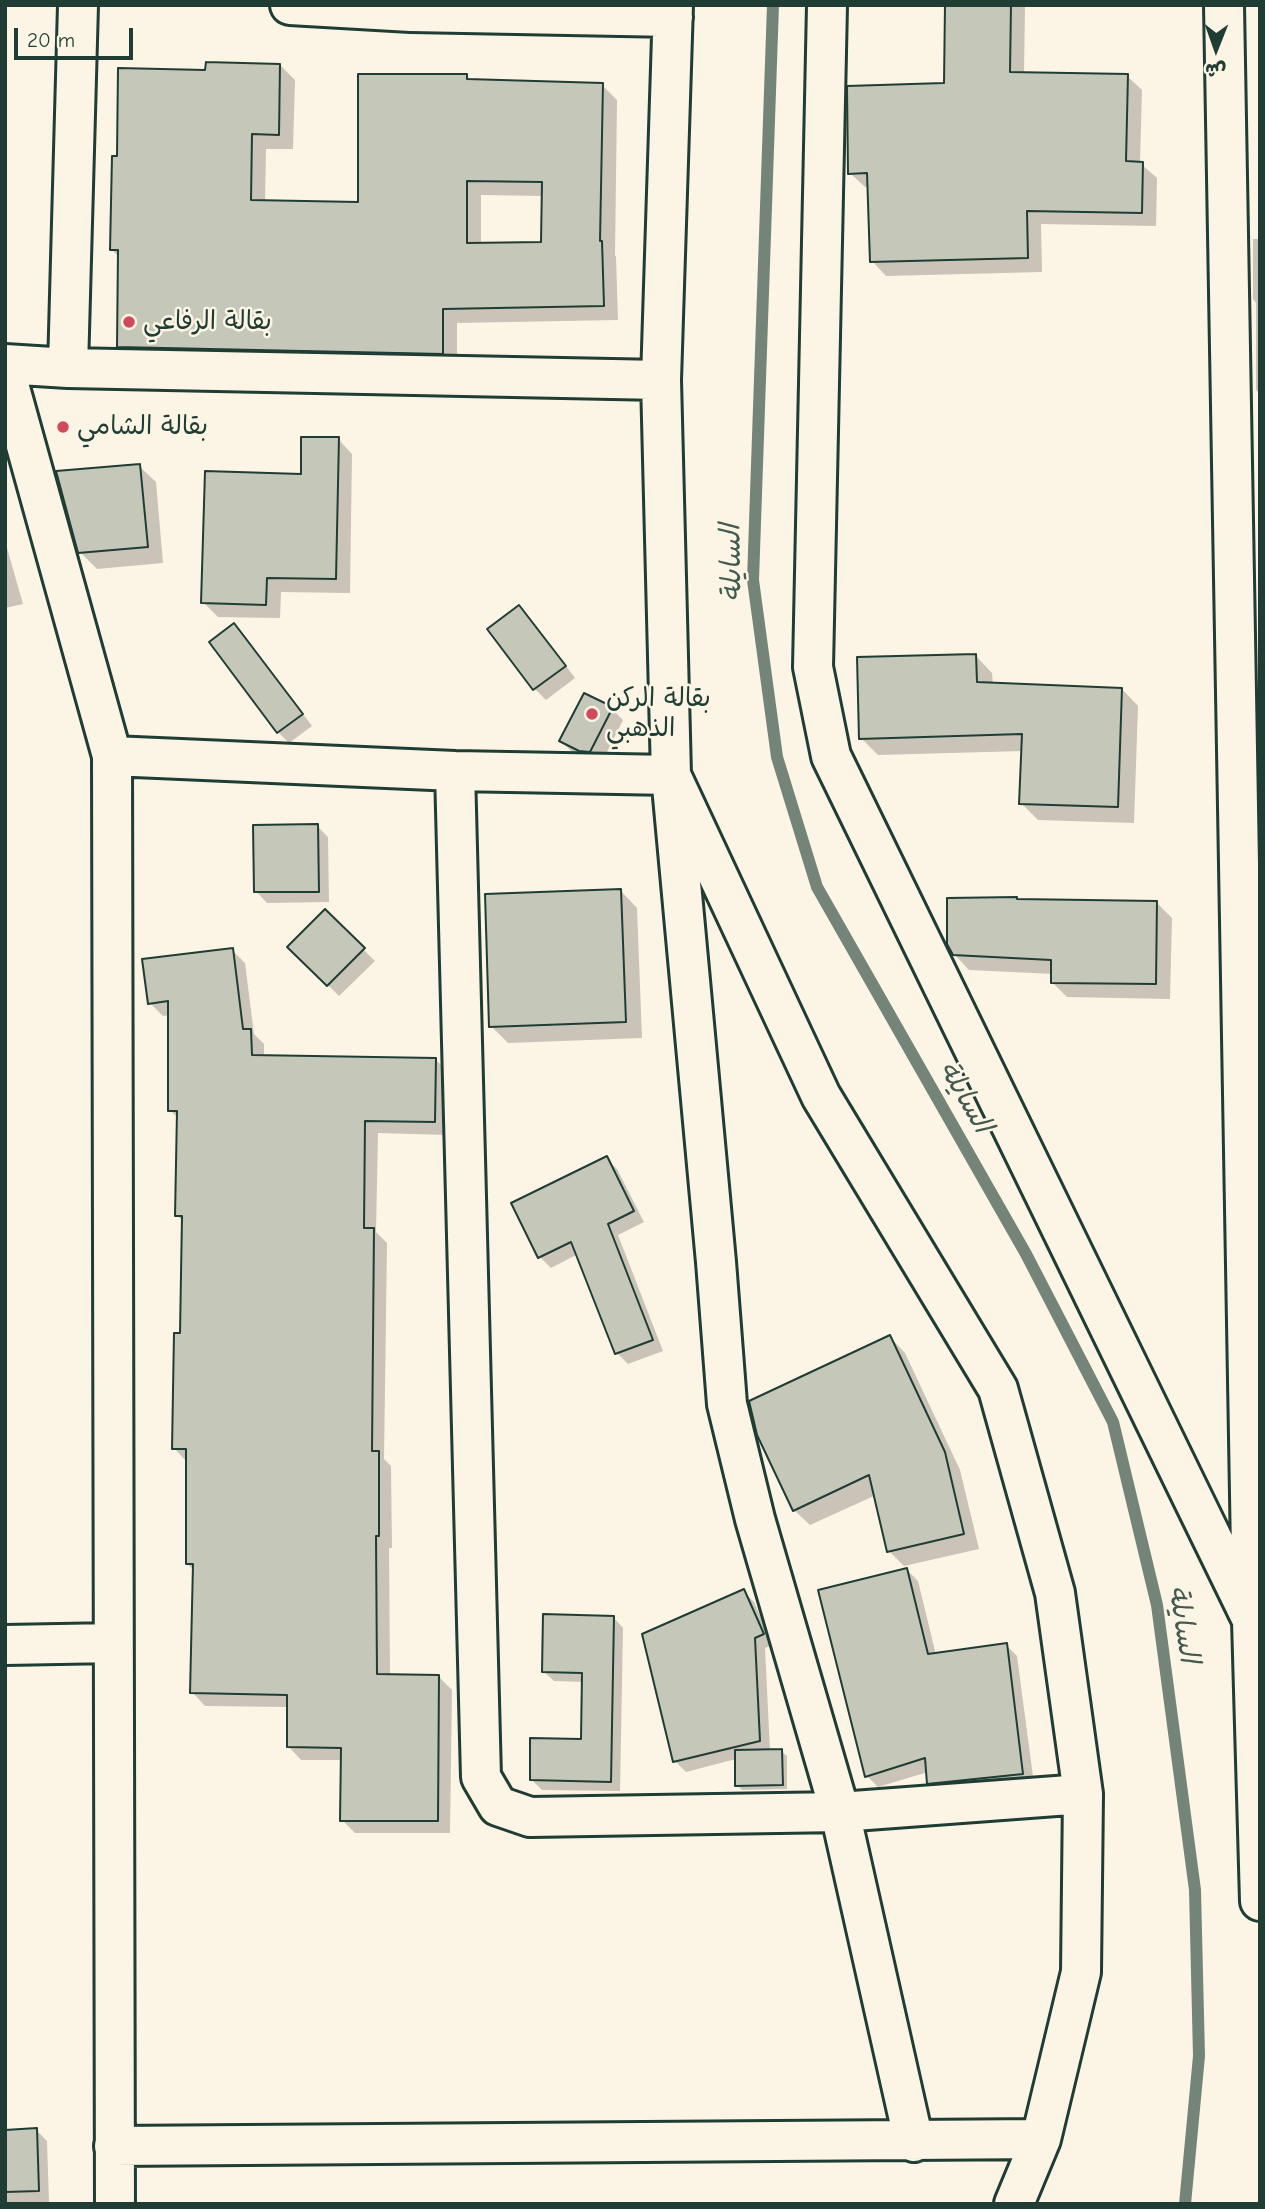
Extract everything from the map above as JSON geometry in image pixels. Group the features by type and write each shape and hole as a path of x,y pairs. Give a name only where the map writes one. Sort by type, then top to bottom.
{"street":[{"path":"68,369 78,5"},
{"path":"290,5 673,11 661,380 671,775 727,1404 755,1519 840,1812 914,2142"},
{"path":"827,5 813,667 831,756 1256,1620"},
{"path":"1224,5 1260,1901"},
{"path":"5,364 68,369 661,380"},
{"path":"5,370 112,756 115,2204"},
{"path":"112,756 455,771 671,775"},
{"path":"455,771 481,1777 498,1806 530,1817 840,1812 1083,1794"},
{"path":"671,775 821,1096 998,1389 1055,1592 1083,1794 1081,1972 1041,2140 1014,2204"},
{"path":"5,1645 113,1643"},
{"path":"114,2146 1041,2140"}],"building":[{"path":"945,5 1011,5 1010,72 1128,74 1126,161 1143,162 1142,213 1027,211 1028,258 870,262 867,173 848,174 847,86 944,83"},
{"path":"206,62 280,64 279,135 252,134 251,200 358,202 358,74 467,74 467,79 603,83 600,241 604,306 443,309 443,354 117,347 118,250 110,250 112,156 117,156 118,68 205,70","holes":["467,181 542,182 541,242 467,243"]},
{"path":"301,437 339,437 336,579 267,578 266,605 201,603 205,471 301,474"},
{"path":"140,464 148,547 78,553 56,471"},
{"path":"519,605 566,666 533,690 487,629"},
{"path":"234,623 303,714 277,733 209,642"},
{"path":"976,654 977,682 1122,688 1118,807 1019,804 1022,734 859,739 857,657"},
{"path":"584,693 613,707 590,752 579,751 559,741"},
{"path":"318,824 319,892 254,892 253,825"},
{"path":"621,889 626,1022 489,1027 485,894"},
{"path":"947,898 1157,901 1156,984 1051,983 1051,960 953,955 947,944"},
{"path":"325,909 365,948 327,986 287,947"},
{"path":"233,948 243,1029 251,1029 252,1055 436,1058 435,1122 365,1121 364,1228 374,1228 372,1451 379,1451 379,1536 376,1536 377,1674 439,1675 438,1821 340,1821 341,1748 287,1747 287,1695 190,1693 193,1564 186,1564 186,1449 172,1449 174,1333 180,1333 182,1216 175,1216 177,1111 168,1111 168,1001 148,1004 142,959"},
{"path":"607,1156 634,1211 608,1224 653,1340 615,1354 571,1242 538,1258 511,1203"},
{"path":"890,1335 945,1452 964,1534 887,1552 869,1475 793,1511 757,1435 749,1401"},
{"path":"907,1568 928,1654 1007,1643 1023,1774 927,1784 925,1758 865,1777 818,1590"},
{"path":"744,1589 764,1634 755,1638 760,1741 673,1762 642,1634"},
{"path":"543,1614 614,1616 611,1782 530,1780 530,1738 581,1739 582,1673 542,1672"},
{"path":"782,1749 783,1785 735,1786 735,1750"},
{"path":"37,2128 39,2191 5,2192 5,2130"}],"waterway":[{"name":"السايلة","path":"773,5 753,580 777,757 817,887 1026,1254 1113,1422 1157,1605 1195,1890 1199,2056 1185,2204"}],"place":[{"name":"بقالة الرفاعي","path":"129,322"},
{"name":"بقالة الشامي","path":"63,427"},
{"name":"بقالة الركن الذهبي","path":"592,714"}]}
